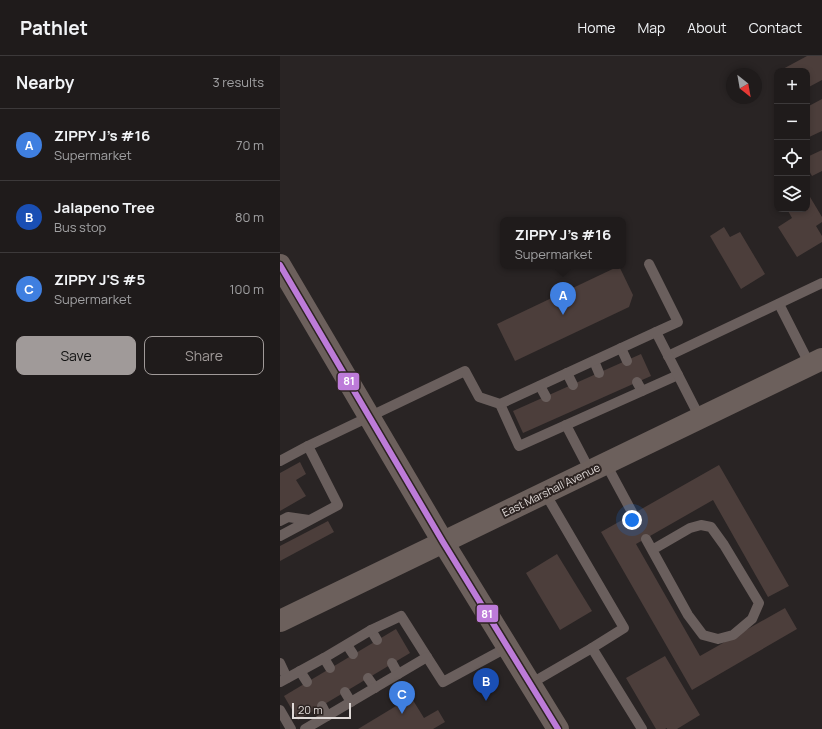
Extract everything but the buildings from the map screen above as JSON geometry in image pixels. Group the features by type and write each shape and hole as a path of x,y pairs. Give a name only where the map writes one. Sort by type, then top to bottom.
{"main road":[{"path":"280,265 444,542 558,729"},
{"name":"East Marshall Avenue","path":"280,621 816,362"}],"lane":[{"path":"280,461 308,446 370,418 465,371 479,397 500,404 678,322 649,264"},
{"path":"668,356 822,283"},
{"path":"779,304 816,362"},
{"path":"656,332 700,418"},
{"path":"621,348 627,361"},
{"path":"594,361 599,373"},
{"path":"567,373 573,385"},
{"path":"500,404 519,446 612,399 639,387 678,375"},
{"path":"540,386 546,397"},
{"path":"561,424 598,468 632,514"},
{"path":"280,536 338,505 308,446"},
{"path":"530,684 624,628 545,493"},
{"path":"280,521 288,517 309,520"},
{"path":"646,539 652,550 688,615 703,635 718,639 733,635 752,619 759,604 724,545 711,527 701,525 690,528 652,550"},
{"path":"280,663 284,680 371,630 402,616 443,682 508,647"},
{"path":"371,630 377,640"},
{"path":"347,645 353,654"},
{"path":"592,648 642,729"},
{"path":"305,729 427,657"},
{"path":"324,658 330,668"},
{"path":"392,663 398,674"},
{"path":"300,671 307,682"},
{"path":"368,678 375,688"},
{"path":"345,692 351,702"},
{"path":"322,706 327,716"},
{"path":"280,710 291,729"}],"transit line":[{"name":"81","path":"280,265 443,542 558,729"}],"place":[{"name":"ZIPPY J's #16","path":"563,315"},
{"name":"Jalapeno Tree","path":"486,701"},
{"name":"ZIPPY J'S #5","path":"402,714"}]}
